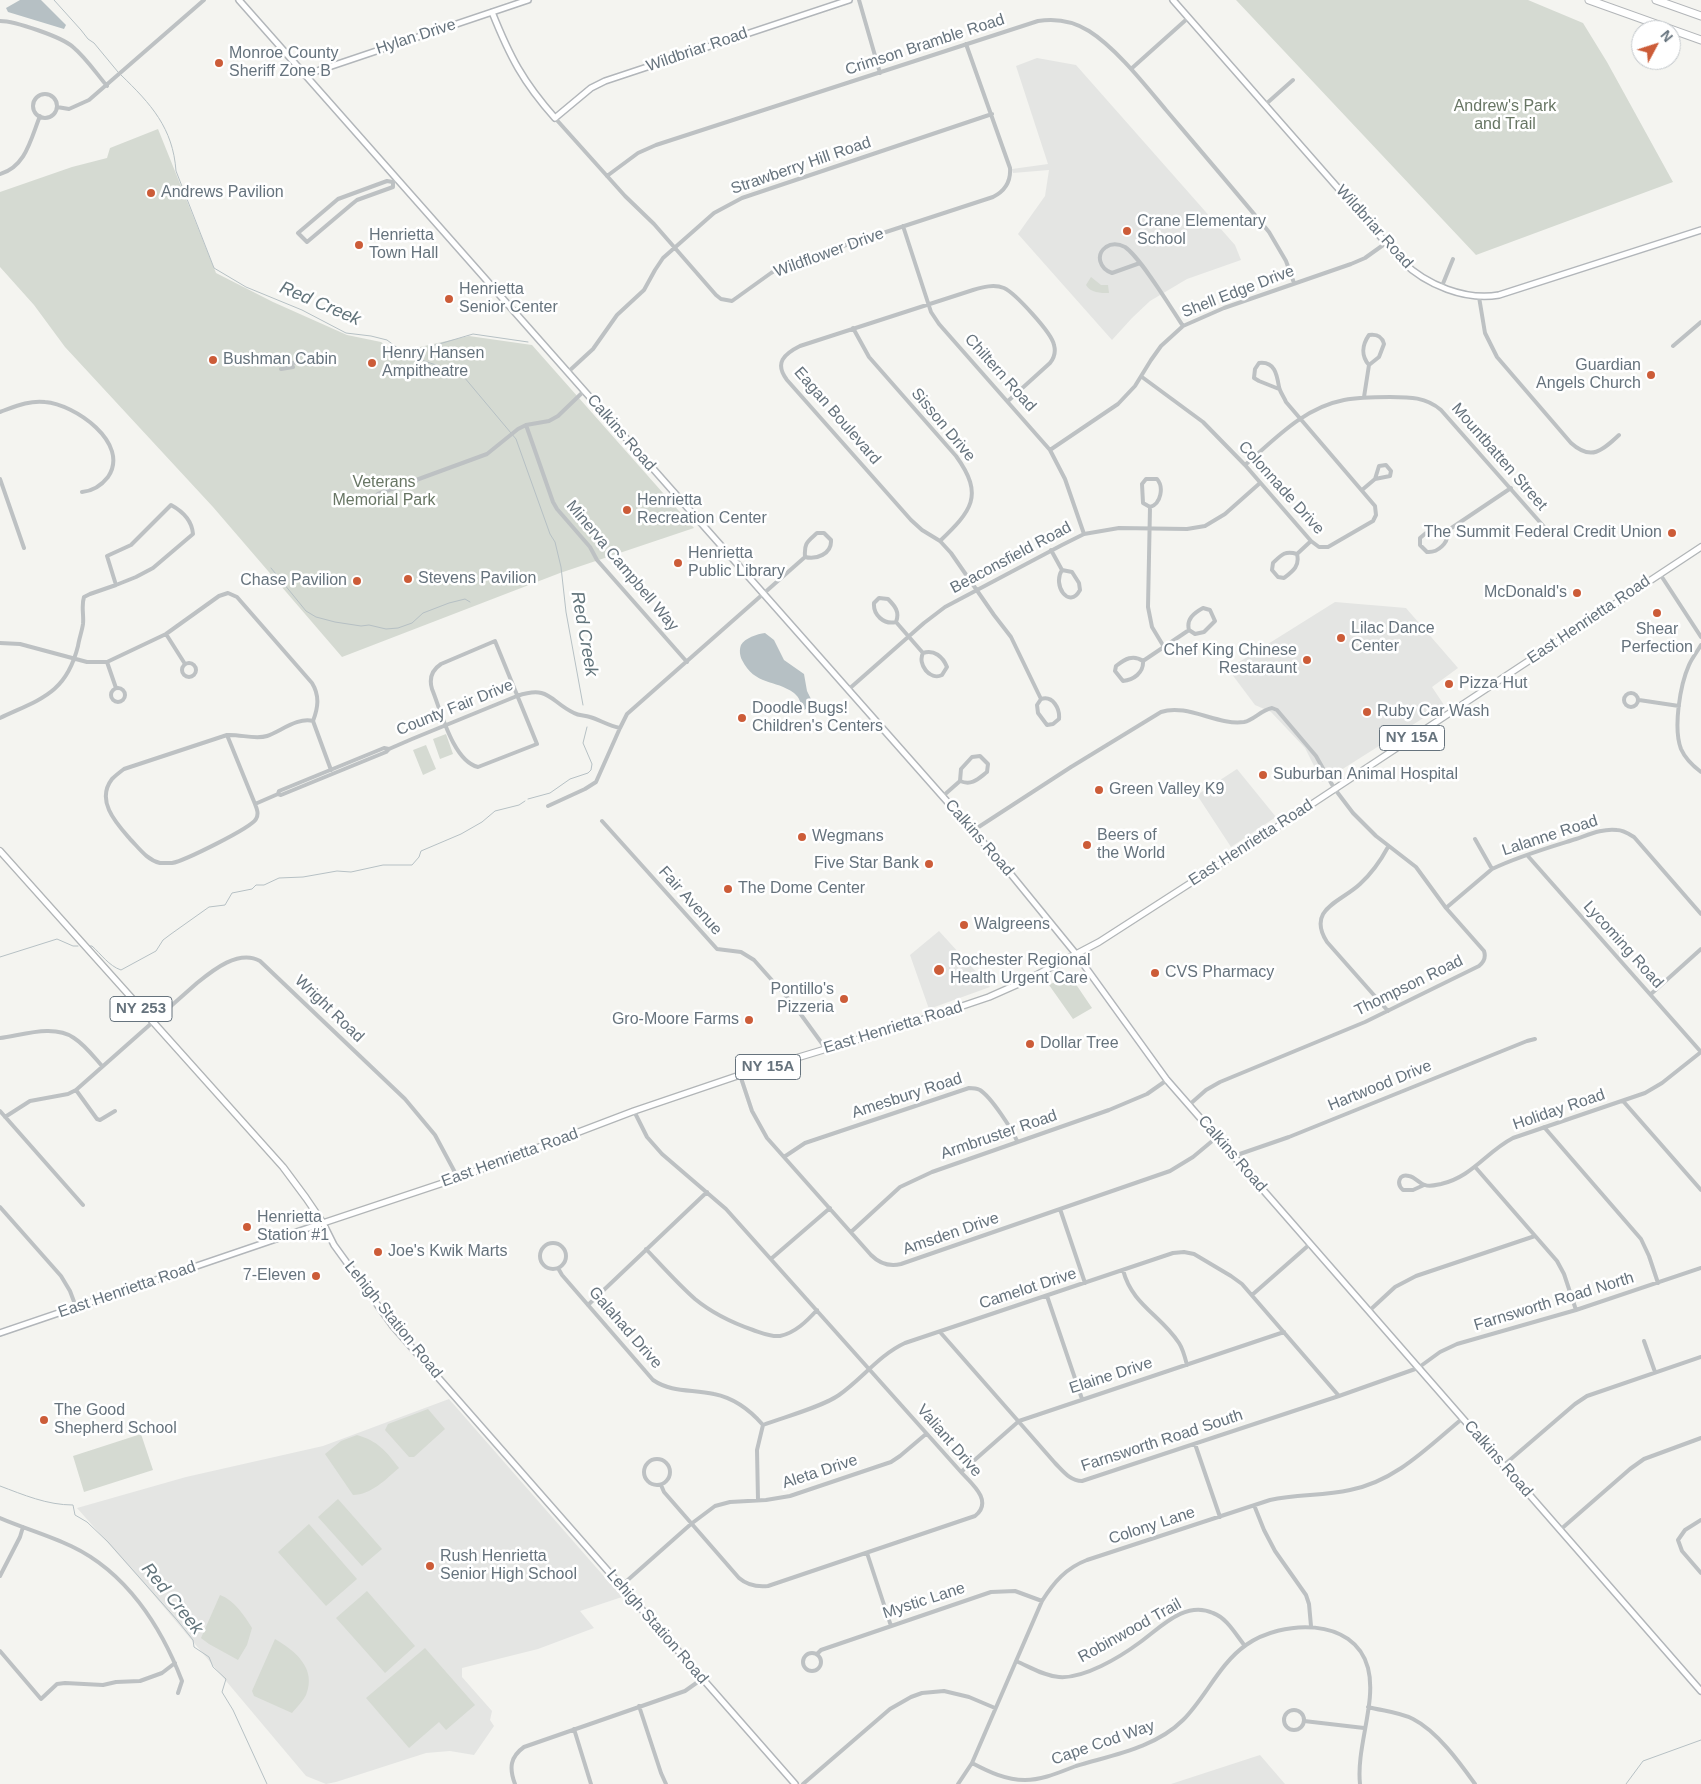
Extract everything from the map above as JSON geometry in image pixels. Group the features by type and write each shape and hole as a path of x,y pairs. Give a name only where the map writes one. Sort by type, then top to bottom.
{"highway":[{"path":"1589,0 1701,40"},
{"path":"1656,0 1701,16"}],"main road":[{"name":"Calkins Road","path":"238,0 395,181 568,372 974,830 1076,954 1167,1080 1701,1691"},
{"name":"Hylan Drive","path":"305,75 528,0"},
{"name":"Wildbriar Road","path":"555,118 591,88 605,81 849,0"},
{"name":"Wildbriar Road","path":"1173,0 1410,268 1426,279 1460,294 1480,298 1509,293 1701,230"},
{"name":"Wildflower Drive","path":"492,12 519,72 555,118"},
{"name":"East Henrietta Road","path":"0,1333 458,1178 634,1111 740,1075 912,1024 982,999 1025,981 1099,942 1701,547"},
{"name":"Lehigh Station Road","path":"0,851 283,1167 323,1223 339,1252 392,1325 795,1784"}],"street":[{"path":"57,107 69,109 82,104 107,86 204,0"},
{"path":"859,0 880,73"},
{"path":"1131,69 1188,18"},
{"path":"0,20 22,25 62,40 72,46 107,86"},
{"name":"Crimson Bramble Road","path":"607,176 633,156 656,145 966,44 1038,22 1064,20 1081,26 1096,35 1131,69 1269,232 1286,261 1294,283"},
{"name":"Wildflower Drive","path":"555,118 675,247 716,295 721,299 729,301 734,300 771,273 785,266 993,196 1006,187 1010,179 1010,168 966,44"},
{"path":"1266,104 1293,80"},
{"path":"49,94 55,100 57,107 51,116 40,116 37,114 34,103 38,96 49,94"},
{"name":"Strawberry Hill Road","path":"568,372 593,349 616,315 644,290 655,270 675,247 714,213 742,198 992,114"},
{"path":"0,174 16,167 23,157 40,116"},
{"path":"388,181 395,181 393,187 357,200 307,242 298,233 338,200 388,181"},
{"name":"Chiltern Road","path":"903,226 928,304 939,324 1050,450 1065,479 1084,534"},
{"name":"Shell Edge Drive","path":"1050,450 1111,410 1129,394 1161,346 1183,326 1224,308 1351,264 1365,258 1386,242"},
{"path":"1140,263 1112,273 1100,264 1099,256 1109,245 1117,244 1125,247 1140,263 1183,326"},
{"path":"1442,286 1453,259"},
{"name":"Eagan Boulevard","path":"1008,401 1052,360 1055,349 1050,335 1015,295 1001,287 984,287 853,328 792,350 782,361 781,370 783,375 911,520 922,530 940,541 951,553 1011,638 1041,699"},
{"path":"1480,298 1485,333 1497,357 1571,443 1582,451 1595,452 1602,450 1619,434"},
{"path":"1673,346 1701,322"},
{"name":"Sisson Drive","path":"853,328 869,357 956,456 967,473 972,492 968,510 963,518 940,541"},
{"path":"1364,397 1368,365 1363,355 1365,341 1369,335 1377,336 1383,340 1382,352 1376,360 1368,365"},
{"path":"280,368 292,367 291,363 304,362"},
{"name":"Colonnade Drive","path":"1142,377 1193,414 1245,465 1311,541 1319,547 1328,547 1373,521 1376,515 1375,506 1299,419 1279,389 1274,368 1267,363 1259,363 1255,369 1254,378 1279,389"},
{"path":"378,494 482,457 518,429 526,425 549,421 558,416 584,391"},
{"name":"Mountbatten Street","path":"1245,465 1299,419 1321,407 1338,401 1364,397 1415,398 1437,406 1546,529"},
{"path":"0,412 35,401 53,403 62,405 78,414 95,427 110,446 114,460 113,466 108,477 99,486 92,491 82,492"},
{"name":"Minerva Campbell Way","path":"526,425 553,502 557,508 590,547 597,560 686,662"},
{"path":"1362,490 1375,480 1390,476 1391,471 1386,465 1379,466 1375,480"},
{"path":"0,479 24,548"},
{"path":"1146,479 1157,479 1160,484 1160,500 1155,506 1150,507 1142,499 1142,484 1146,479"},
{"name":"Beaconsfield Road","path":"849,689 945,607 1051,550 1084,534 1119,528 1187,529 1205,526 1225,514 1260,483"},
{"path":"1447,531 1511,488"},
{"path":"0,718 56,689 67,676 74,660 83,624 82,602 84,597 90,594 116,585 136,577 153,568 193,534 193,527 179,510 171,505 131,545 107,556 116,585"},
{"path":"1150,507 1149,616 1156,636 1164,647"},
{"path":"1441,528 1447,531 1448,535 1445,543 1434,552 1427,552 1420,545 1422,536 1434,529 1441,528"},
{"path":"817,533 824,533 831,540 831,546 818,558 805,557 804,547 806,543 817,533"},
{"path":"1297,554 1311,541"},
{"path":"1051,550 1062,570 1072,572 1079,583 1080,590 1074,597 1065,596 1059,585 1058,577 1062,570"},
{"path":"1286,552 1297,554 1296,567 1284,578 1278,577 1272,570 1273,563 1286,552"},
{"path":"548,806 596,782 626,714 805,557"},
{"path":"1660,574 1701,637"},
{"path":"0,643 20,644 74,660 107,662 166,634 220,596 231,593 237,597 312,683 318,698 316,712 312,721 330,770"},
{"path":"879,598 888,599 896,607 898,614 896,622 884,621 876,612 874,603 879,598"},
{"path":"1203,608 1210,610 1215,618 1214,624 1199,634 1188,630 1189,619 1203,608"},
{"path":"896,622 923,652"},
{"path":"1143,661 1188,630"},
{"path":"166,634 186,664"},
{"path":"495,641 537,744 482,767 475,767 457,750 446,725 431,686 433,673 444,662 495,641"},
{"path":"1701,645 1687,671 1679,706 1679,740 1681,748 1688,760 1701,772"},
{"path":"923,652 934,652 944,661 946,667 942,675 933,676 923,666 921,656 923,652"},
{"path":"1130,657 1143,661 1144,666 1140,673 1130,680 1123,681 1115,671 1116,666 1130,657"},
{"path":"107,662 116,688"},
{"name":"County Fair Drive","path":"255,804 386,752 389,749 528,692 539,692 550,696 573,713 620,728"},
{"name":"Eagan Boulevard","path":"1041,699 1052,700 1059,713 1059,719 1053,724 1046,725 1038,713 1037,705 1041,699"},
{"path":"1639,700 1679,706"},
{"name":"Thompson Road","path":"974,830 1070,767 1161,712 1172,710 1243,722 1272,708 1277,710 1316,756 1334,788 1353,813 1388,846 1416,868 1446,908 1485,954 1484,961 1479,966 1388,1011 1220,1082 1206,1090 1189,1105"},
{"path":"227,735 255,804 258,815 256,820 250,826 172,863 159,862 145,856 112,818 106,805 106,791 112,780 124,769 227,735 239,734 262,737 304,721 312,721"},
{"name":"County Fair Drive","path":"278,794 279,791 384,748 389,749"},
{"path":"943,796 960,781 960,769 972,756 980,756 988,764 987,772 975,781 970,783 960,781"},
{"name":"Fair Avenue","path":"602,821 716,949 741,952 754,960 794,1004 826,1049"},
{"name":"Lalanne Road","path":"1446,908 1492,870 1527,855 1602,831 1616,830 1622,831 1634,838 1701,914"},
{"path":"1475,839 1492,870"},
{"path":"1388,846 1370,874 1350,892 1325,910 1320,921 1322,934 1327,942 1388,1011"},
{"name":"Lycoming Road","path":"1527,855 1701,1052"},
{"path":"1651,994 1701,949"},
{"name":"Wright Road","path":"76,1090 197,982 214,971 243,957 255,958 266,966 405,1099 435,1135 458,1178"},
{"path":"0,1038 50,1031 61,1032 77,1040 102,1066"},
{"name":"Hartwood Drive","path":"1234,1156 1289,1137 1535,1039"},
{"name":"Holiday Road","path":"1424,1185 1411,1176 1405,1175 1398,1181 1400,1188 1403,1190 1413,1190 1424,1185 1447,1182 1462,1177 1476,1168 1489,1154 1505,1143 1544,1127 1623,1101 1654,1088 1701,1052"},
{"name":"Amsden Drive","path":"740,1075 756,1120 767,1138 874,1258 881,1263 894,1266 1170,1171 1193,1157 1217,1137"},
{"name":"Armbruster Road","path":"851,1232 900,1188 911,1181 1138,1098 1157,1088 1167,1080"},
{"name":"Amesbury Road","path":"784,1157 805,1142 969,1088 978,1089 985,1094 1017,1141"},
{"path":"5,1117 30,1101 68,1094 76,1090 100,1120 115,1111"},
{"path":"1623,1101 1701,1190"},
{"path":"0,1111 83,1205"},
{"name":"Valiant Drive","path":"634,1111 647,1137 662,1154 726,1209 772,1258 981,1495 983,1503 975,1516 768,1586 756,1586 748,1584 739,1578 664,1492 661,1485"},
{"path":"1544,1127 1641,1239 1658,1283"},
{"path":"1476,1168 1562,1270 1576,1310"},
{"path":"588,1305 707,1192"},
{"path":"0,1207 61,1276 67,1284 76,1307"},
{"path":"772,1258 830,1208"},
{"path":"1060,1209 1085,1283"},
{"path":"1369,1311 1396,1287 1416,1276 1535,1236"},
{"name":"Galahad Drive","path":"548,1244 557,1244 564,1250 566,1258 558,1268 550,1269 541,1261 540,1252 548,1244"},
{"path":"1252,1295 1310,1244"},
{"path":"646,1250 703,1305 732,1321 763,1333 776,1336 789,1333 818,1310"},
{"name":"Camelot Drive","path":"763,1425 832,1400 895,1348 1173,1253 1190,1253 1198,1256 1231,1276 1252,1295 1339,1396"},
{"name":"Galahad Drive","path":"558,1268 653,1380 672,1389 725,1397 746,1409 763,1425"},
{"name":"Farnsworth Road North","path":"1418,1368 1440,1352 1457,1344 1576,1310 1701,1268"},
{"path":"1123,1270 1127,1284 1133,1294 1179,1342 1187,1365"},
{"path":"1047,1296 1082,1398"},
{"name":"Farnsworth Road South","path":"940,1332 1067,1474 1079,1481 1195,1444 1418,1368"},
{"name":"Elaine Drive","path":"960,1472 1018,1420 1284,1332"},
{"path":"1644,1341 1654,1372"},
{"path":"1504,1465 1581,1399 1701,1357"},
{"name":"Colony Lane","path":"958,1784 972,1763 1042,1601 1061,1575 1081,1562 1254,1505 1296,1495 1352,1490 1380,1480 1412,1461 1463,1418"},
{"path":"758,1500 756,1450 763,1425"},
{"name":"Aleta Drive","path":"620,1586 691,1524 709,1510 721,1504 790,1496 891,1462 926,1434"},
{"path":"1560,1530 1644,1459 1701,1438"},
{"path":"1195,1444 1220,1517"},
{"name":"Valiant Drive","path":"660,1459 670,1468 668,1480 661,1485 648,1482 644,1474 645,1466 652,1460 660,1459"},
{"path":"1254,1505 1275,1551 1305,1591 1309,1604 1311,1626"},
{"path":"0,1518 72,1547 92,1558 109,1572 145,1609 168,1647 182,1680 178,1693"},
{"path":"1701,1520 1685,1530 1678,1540 1682,1551 1701,1573"},
{"path":"0,1576 17,1545 23,1528"},
{"path":"867,1553 890,1626"},
{"name":"Mystic Lane","path":"817,1654 821,1659 821,1666 817,1670 808,1670 803,1663 804,1657 812,1653 817,1654 821,1650 997,1591 1015,1591 1042,1601"},
{"name":"Robinwood Trail","path":"1016,1661 1052,1676 1076,1676 1096,1668 1138,1644 1176,1616 1196,1610 1208,1611 1218,1615 1245,1646"},
{"name":"Cape Cod Way","path":"972,1763 1002,1777 1016,1780 1036,1779 1149,1742 1167,1733 1182,1722 1223,1668 1245,1646 1260,1637 1276,1631 1311,1626 1334,1632 1348,1640 1359,1651 1368,1666 1370,1675 1368,1707 1360,1765 1360,1784"},
{"path":"0,1651 41,1699 57,1684 103,1685 116,1682 140,1681 162,1673 175,1663"},
{"path":"514,1784 510,1772 511,1764 520,1750 528,1745 685,1691 702,1679"},
{"path":"803,1784 890,1709 911,1697 928,1692 944,1691 969,1697 995,1708"},
{"path":"639,1706 666,1784"},
{"path":"1368,1707 1403,1715 1425,1726 1475,1784"},
{"path":"1294,1710 1300,1712 1304,1721 1299,1729 1293,1730 1287,1727 1284,1719 1288,1713 1294,1710"},
{"path":"1304,1721 1364,1728"},
{"path":"574,1729 591,1784"}],"shaded area":[{"path":"20,0 41,0 66,25 64,29 8,12 6,8"},
{"path":"1037,58 1076,65 1235,245 1241,260 1187,279 1150,301 1112,340 1018,234 1045,196 1049,170 1013,173 1012,169 1048,164 1016,66"},
{"path":"1335,602 1406,608 1458,668 1432,687 1444,705 1322,782 1305,748 1271,712 1255,705 1228,669"},
{"path":"765,633 774,640 784,660 804,674 807,691 812,701 810,706 802,711 800,701 794,693 759,678 747,668 742,660 740,651 741,645 745,640"},
{"path":"1237,769 1276,817 1231,847 1197,795"},
{"path":"939,931 990,987 929,1009 910,955"},
{"path":"449,1399 622,1597 580,1611 594,1628 538,1649 462,1668 462,1677 492,1711 490,1720 494,1726 474,1755 450,1751 426,1753 326,1784 306,1776 147,1587 77,1508 186,1477 323,1446"},
{"path":"1260,1755 1285,1784 1171,1784"}],"green space":[{"name":"Andrew's Park and Trail","path":"1236,0 1528,0 1583,23 1607,62 1673,182 1476,255"},
{"name":"Veterans Memorial Park","path":"158,129 216,273 273,302 347,335 381,342 400,355 405,347 411,349 469,336 532,345 694,528 560,573 342,657 213,507 65,347 34,305 0,267 0,192 72,167 107,158 110,148"},
{"path":"1091,277 1101,285 1108,285 1109,293 1090,290 1086,285"},
{"path":"446,734 453,754 440,759 433,739"},
{"path":"426,745 436,769 423,775 413,750"},
{"path":"1069,974 1092,1008 1073,1019 1049,985"},
{"path":"428,1409 445,1429 414,1457 409,1457 385,1430 388,1424"},
{"path":"141,1434 153,1470 84,1492 73,1456"},
{"path":"357,1435 371,1440 381,1447 399,1468 372,1489 353,1495 325,1454 341,1441"},
{"path":"338,1499 382,1549 362,1566 318,1517"},
{"path":"309,1524 357,1579 326,1606 278,1552"},
{"path":"367,1591 415,1646 385,1673 336,1618"},
{"path":"220,1595 234,1604 252,1628 247,1645 238,1660 201,1638"},
{"path":"275,1639 290,1649 302,1661 309,1677 306,1695 292,1713 254,1696 252,1691"},
{"path":"425,1648 475,1705 446,1730 439,1722 409,1748 366,1698"}],"waterway":[{"name":"Red Creek","path":"54,0 118,72"},
{"name":"Red Creek","path":"121,75 151,107 165,129 174,156 176,171 214,268 246,287 302,310 346,333 387,340 407,355 459,373 516,439 550,534 555,542 561,567 566,612 583,705"},
{"path":"429,347 473,334 528,342"},
{"path":"409,354 425,349"},
{"path":"271,568 306,611 316,617 335,622 361,626 369,625 386,629 398,628 412,623 423,613 449,603 465,599 470,602"},
{"name":"Red Creek","path":"528,799 550,793 570,779 588,773 591,770 592,764 583,743 587,727"},
{"name":"Red Creek","path":"90,946 105,960 121,970 156,951 163,940 209,907 225,905 232,893 252,889 256,885 264,885 279,878 303,877 337,871 351,872 383,865 412,865 419,857 421,851 461,834 482,822 495,811 519,805 525,801"},
{"name":"Red Creek","path":"0,957 57,939 73,946 78,946"},
{"name":"Red Creek","path":"0,1486 45,1501 73,1505 75,1515 87,1522 108,1542 177,1620 193,1640 194,1647 209,1657 213,1667 226,1679 222,1692 233,1710 267,1784"},
{"path":"1626,1784 1643,1761 1701,1740"}],"place":[{"name":"Monroe County Sheriff Zone B","path":"219,63"},
{"name":"Andrews Pavilion","path":"151,193"},
{"name":"Crane Elementary School","path":"1127,231"},
{"name":"Henrietta Town Hall","path":"359,245"},
{"name":"Henrietta Senior Center","path":"449,299"},
{"name":"Bushman Cabin","path":"213,360"},
{"name":"Henry Hansen Ampitheatre","path":"372,363"},
{"name":"Guardian Angels Church","path":"1651,375"},
{"name":"Henrietta Recreation Center","path":"627,510"},
{"name":"The Summit Federal Credit Union","path":"1672,533"},
{"name":"Henrietta Public Library","path":"678,563"},
{"name":"Stevens Pavilion","path":"408,579"},
{"name":"Chase Pavilion","path":"357,581"},
{"name":"McDonald's","path":"1577,593"},
{"name":"Shear Perfection","path":"1657,613"},
{"name":"Lilac Dance Center","path":"1341,638"},
{"name":"Chef King Chinese Restaraunt","path":"1307,660"},
{"name":"Pizza Hut","path":"1449,684"},
{"name":"Ruby Car Wash","path":"1367,712"},
{"name":"Doodle Bugs! Children's Centers","path":"742,718"},
{"name":"Suburban Animal Hospital","path":"1263,775"},
{"name":"Green Valley K9","path":"1099,790"},
{"name":"Wegmans","path":"802,837"},
{"name":"Beers of the World","path":"1087,845"},
{"name":"Five Star Bank","path":"929,864"},
{"name":"The Dome Center","path":"728,889"},
{"name":"Walgreens","path":"964,925"},
{"name":"Rochester Regional Health Urgent Care","path":"939,970"},
{"name":"CVS Pharmacy","path":"1155,973"},
{"name":"Pontillo's Pizzeria","path":"844,999"},
{"name":"Gro-Moore Farms","path":"749,1020"},
{"name":"Dollar Tree","path":"1030,1044"},
{"name":"Henrietta Station #1","path":"247,1227"},
{"name":"Joe's Kwik Marts","path":"378,1252"},
{"name":"7-Eleven","path":"316,1276"},
{"name":"The Good Shepherd School","path":"44,1420"},
{"name":"Rush Henrietta Senior High School","path":"430,1566"}]}
